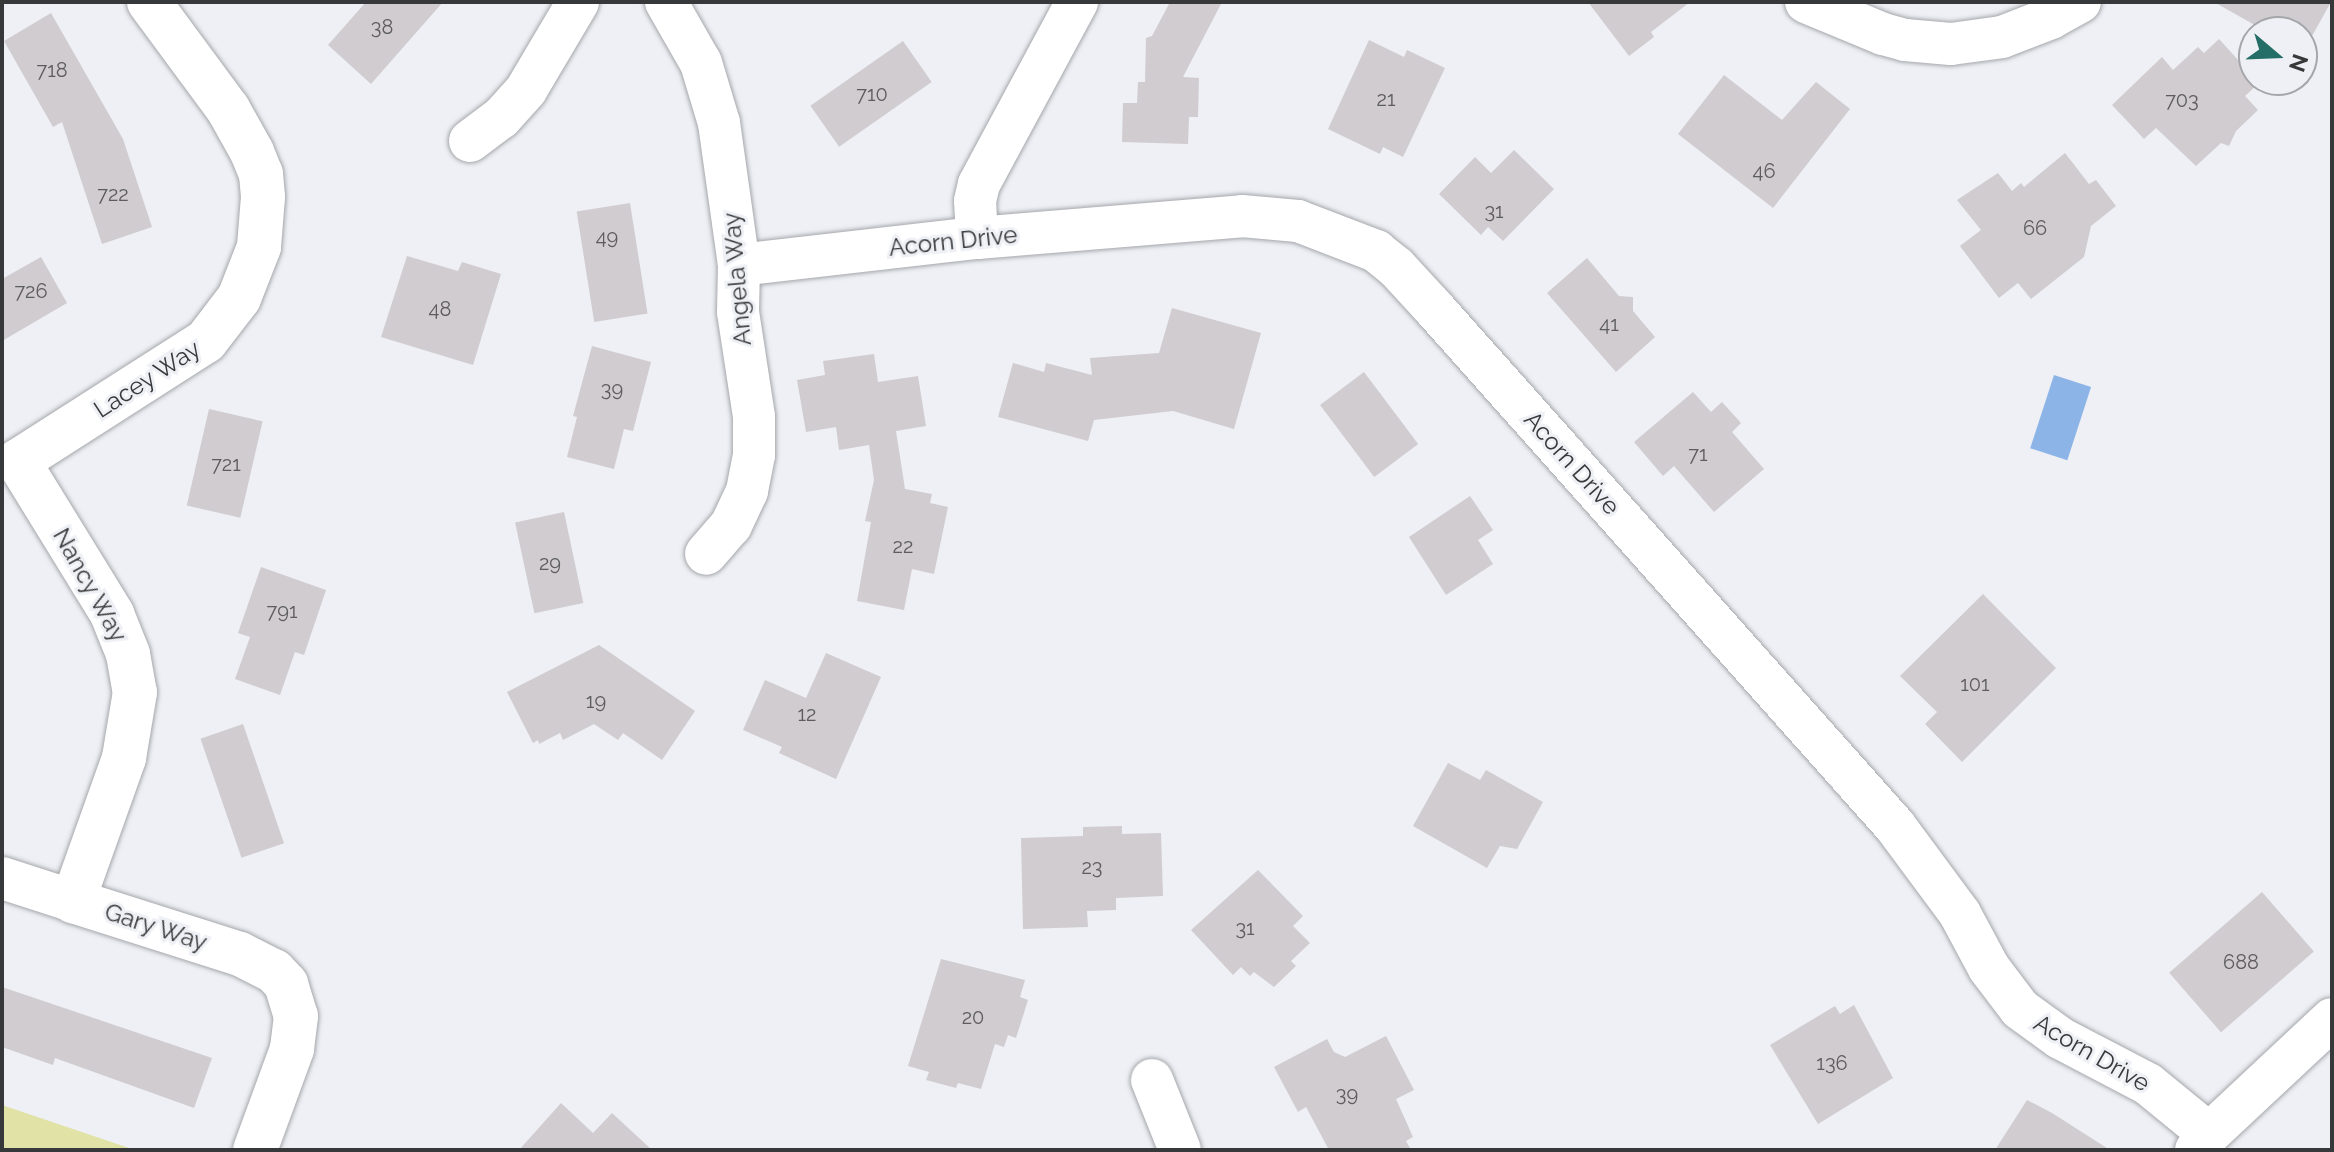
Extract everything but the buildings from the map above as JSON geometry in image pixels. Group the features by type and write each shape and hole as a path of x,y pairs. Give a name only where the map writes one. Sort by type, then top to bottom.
{"street":[{"name":"Lacey Way","path":"10,466 206,341 239,298 259,247 263,197 261,174 252,152 228,109 149,2"},
{"path":"470,141 501,118 526,90 578,2"},
{"name":"Angela Way","path":"666,2 701,63 712,93 739,265 738,312 754,417 754,455 747,491 731,525 706,554"},
{"path":"977,238 975,201 979,184 1077,2"},
{"path":"1806,2 1883,34 1951,44 2002,37 2051,18 2080,2"},
{"name":"Acorn Drive","path":"739,265 977,238 1242,216 1298,221 1352,239 1376,251 1424,296 1895,826 1960,914 1989,968 2020,1009 2060,1038 2148,1084 2202,1142"},
{"name":"Nancy Way","path":"10,466 112,614 128,654 135,692 124,758 73,901"},
{"name":"Gary Way","path":"2,878 258,961 274,971 294,1000 296,1016 292,1049 255,1150"},
{"path":"2202,1142 2332,1019"},
{"path":"1152,1080 1180,1150"}],"green space":[{"path":"2,1105 135,1150 2,1150"}],"water":[{"path":"2054,375 2091,387 2067,460 2030,448"}]}
